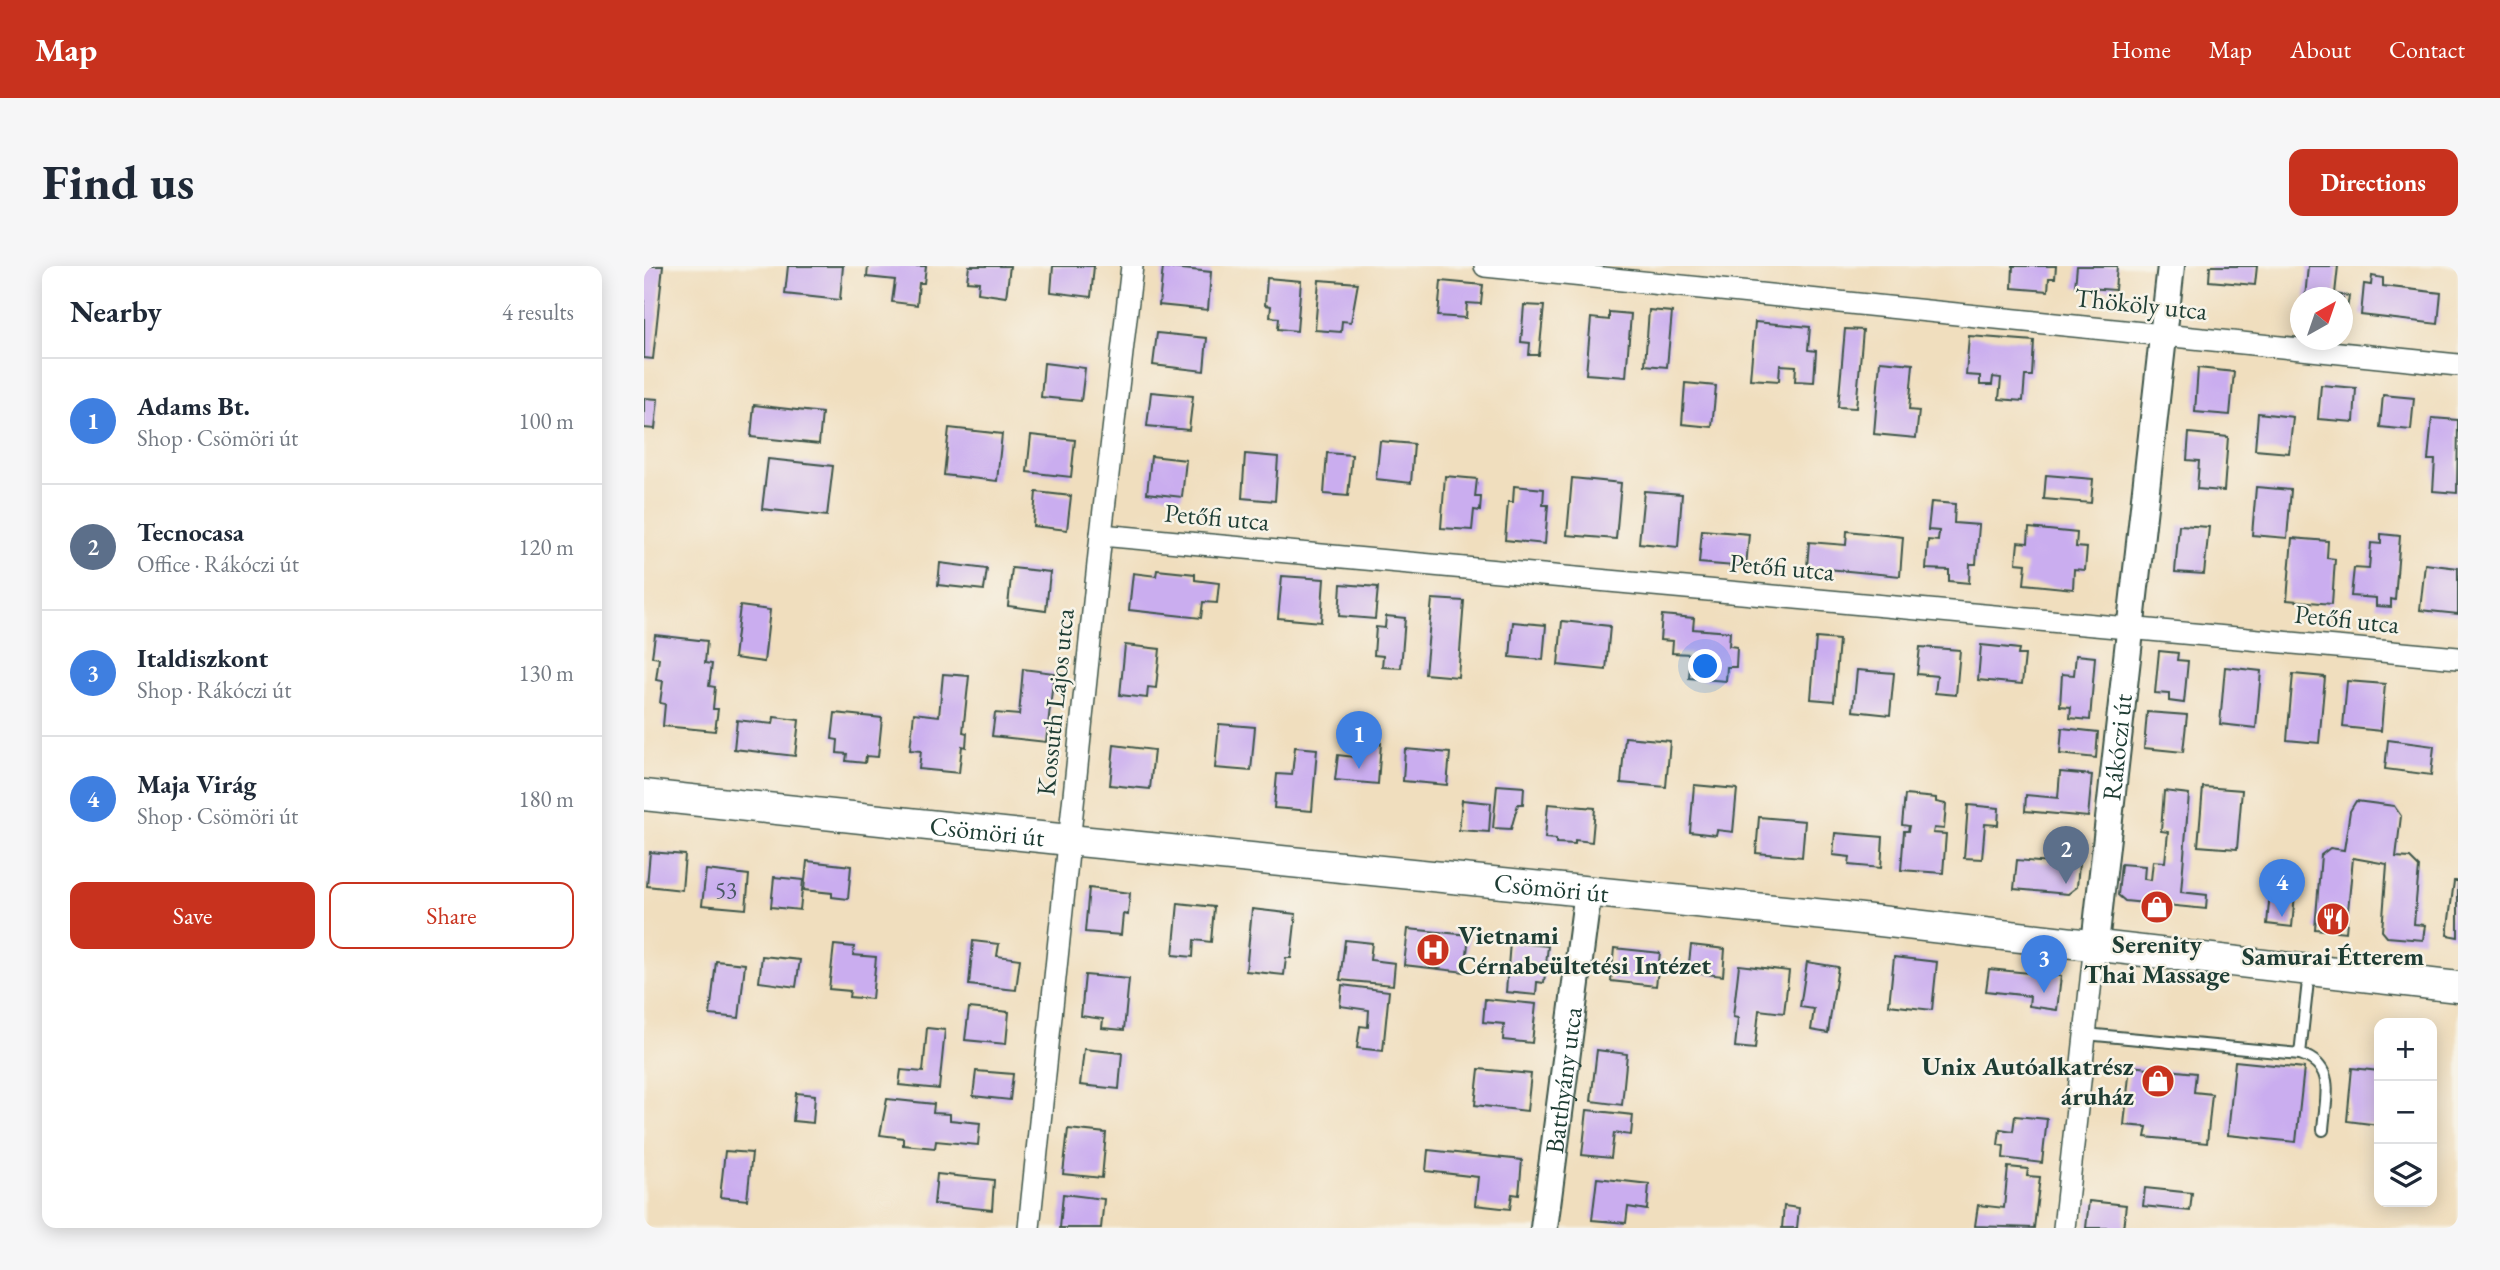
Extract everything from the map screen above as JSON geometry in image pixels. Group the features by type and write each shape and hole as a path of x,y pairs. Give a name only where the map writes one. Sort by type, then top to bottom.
{"main road":[{"name":"Csömöri út","path":"644,794 2095,944 2458,987"}],"street":[{"name":"Kossuth Lajos utca","path":"1029,1228 1101,535 1132,266"},
{"name":"Thököly utca","path":"1485,266 2458,365"},
{"name":"Rákóczi út","path":"2064,1228 2171,266"},
{"name":"Petőfi utca","path":"1101,535 2132,626 2458,658"},
{"name":"Batthyány utca","path":"1544,1228 1588,891"}],"lane":[{"path":"2300,1054 2309,971"},
{"path":"2085,1034 2300,1054 2315,1059 2324,1069 2323,1130"}],"building":[{"path":"644,266 663,266 653,359 644,358"},
{"path":"788,266 843,266 840,300 785,294"},
{"path":"868,266 926,266 924,283 919,283 917,305 892,302 895,280 867,277"},
{"path":"969,266 1010,266 1006,297 978,293 979,282 967,281"},
{"path":"1053,266 1094,266 1091,297 1051,292"},
{"path":"2013,266 2056,266 2055,278 2049,278 2048,291 2012,288"},
{"path":"2077,266 2117,266 2115,290 2075,287"},
{"path":"2210,266 2257,266 2255,285 2209,281"},
{"path":"2308,266 2338,266 2336,287 2306,287"},
{"path":"1163,267 1211,272 1208,310 1159,305"},
{"path":"2372,276 2383,278 2383,286 2441,293 2438,324 2361,315 2364,284 2371,285"},
{"path":"1267,278 1301,281 1297,331 1278,329 1279,318 1270,317 1271,306 1265,305"},
{"path":"1319,280 1358,283 1351,322 1342,321 1341,332 1315,330"},
{"path":"1441,281 1483,285 1481,304 1467,303 1466,318 1438,316"},
{"path":"1524,305 1544,306 1539,355 1529,355 1530,343 1521,342"},
{"path":"1649,310 1672,312 1667,367 1645,365"},
{"path":"1609,312 1631,314 1626,377 1586,374 1591,318 1609,320"},
{"path":"1755,322 1810,327 1808,350 1816,351 1814,382 1795,381 1796,366 1780,365 1779,381 1750,379"},
{"path":"1845,329 1863,330 1856,408 1838,407"},
{"path":"1157,333 1207,338 1204,371 1153,365"},
{"path":"1969,336 2034,341 2032,376 2025,376 2023,401 1999,399 2001,378 1993,377 1992,385 1980,385 1980,376 1966,375"},
{"path":"1880,361 1913,364 1909,410 1919,411 1916,438 1874,434"},
{"path":"1044,363 1085,368 1081,401 1041,397"},
{"path":"2198,368 2234,372 2230,415 2195,412"},
{"path":"1685,383 1716,386 1712,427 1682,424"},
{"path":"2321,385 2356,388 2354,422 2318,419"},
{"path":"1151,392 1193,396 1189,430 1147,426"},
{"path":"2383,395 2414,398 2411,430 2380,427"},
{"path":"644,398 658,399 655,429 644,428"},
{"path":"754,405 822,413 819,444 751,437"},
{"path":"2258,413 2293,417 2289,453 2255,450"},
{"path":"2432,418 2458,420 2457,493 2433,491 2435,460 2428,460"},
{"path":"949,428 1002,434 997,481 944,475"},
{"path":"2189,433 2228,437 2224,491 2197,489 2199,461 2187,460"},
{"path":"1031,435 1075,440 1071,477 1027,472"},
{"path":"1380,441 1414,444 1411,483 1376,479"},
{"path":"1327,453 1352,455 1348,496 1324,494"},
{"path":"1245,454 1278,457 1275,501 1242,498"},
{"path":"1151,456 1186,460 1182,497 1147,493"},
{"path":"768,459 833,466 827,516 762,509"},
{"path":"2046,475 2093,479 2091,503 2044,499"},
{"path":"1445,476 1477,479 1475,497 1481,497 1480,511 1474,510 1472,530 1441,528"},
{"path":"1572,478 1621,483 1616,539 1567,535"},
{"path":"1514,486 1544,489 1543,505 1548,505 1545,544 1505,540 1508,502 1513,502"},
{"path":"2256,487 2291,490 2287,538 2252,535"},
{"path":"1644,491 1682,494 1678,547 1639,543"},
{"path":"1036,492 1071,496 1067,530 1033,526"},
{"path":"1931,502 1955,504 1954,523 1979,525 1976,564 1970,564 1969,583 1949,581 1949,570 1926,569 1928,540 1938,541 1939,531 1928,530"},
{"path":"2179,525 2209,527 2204,574 2175,572"},
{"path":"2029,528 2077,533 2076,547 2087,548 2085,570 2074,569 2073,589 2024,584 2026,564 2016,563 2018,542 2028,543"},
{"path":"1702,530 1749,534 1746,567 1699,563"},
{"path":"1847,531 1903,537 1900,576 1807,567 1809,542 1846,545"},
{"path":"2381,534 2400,536 2395,600 2391,599 2391,607 2376,606 2376,598 2351,596 2354,568 2369,569 2371,543 2381,544"},
{"path":"2292,538 2328,541 2327,558 2335,559 2332,604 2287,600"},
{"path":"940,563 987,569 984,590 938,585"},
{"path":"2425,564 2458,568 2458,614 2420,610"},
{"path":"1012,568 1050,572 1046,611 1008,606"},
{"path":"1157,570 1195,574 1195,580 1219,583 1217,603 1203,602 1201,618 1129,610 1133,573 1156,576"},
{"path":"1282,576 1324,579 1321,622 1278,618"},
{"path":"1341,584 1378,587 1375,619 1339,616"},
{"path":"1432,599 1464,601 1458,677 1425,674"},
{"path":"740,606 770,610 764,662 734,658"},
{"path":"1662,615 1694,618 1693,629 1730,632 1729,646 1737,647 1736,667 1727,667 1726,681 1689,678 1691,654 1672,653 1673,641 1660,640"},
{"path":"1386,616 1405,618 1401,668 1382,667 1383,656 1374,655 1376,627 1385,628"},
{"path":"1562,621 1610,626 1606,670 1558,665"},
{"path":"1513,622 1546,625 1543,660 1510,657"},
{"path":"655,635 707,641 705,663 712,664 709,686 715,687 713,709 718,709 715,731 663,726 665,704 660,703 663,681 656,680 659,658 652,657"},
{"path":"1816,638 1839,640 1834,701 1811,699"},
{"path":"1125,645 1160,649 1156,688 1148,687 1147,698 1120,695"},
{"path":"1981,645 2019,649 2018,655 2025,655 2022,684 1978,680"},
{"path":"1920,647 1960,650 1956,695 1935,693 1937,676 1917,674"},
{"path":"2159,651 2178,653 2177,660 2188,661 2184,703 2169,701 2169,694 2155,693"},
{"path":"2076,655 2095,657 2090,720 2070,718 2071,707 2060,706 2062,674 2074,675"},
{"path":"2225,667 2261,671 2256,728 2220,724"},
{"path":"1023,669 1054,673 1046,742 992,736 995,713 1019,715"},
{"path":"1857,670 1894,673 1890,715 1853,711"},
{"path":"943,674 969,676 963,732 967,733 966,747 962,746 959,773 919,769 921,751 910,750 914,713 939,716"},
{"path":"2293,674 2325,677 2319,743 2287,740"},
{"path":"2347,681 2385,684 2381,731 2343,727"},
{"path":"2147,712 2187,715 2183,752 2144,748"},
{"path":"835,713 882,718 878,757 866,756 865,763 846,761 847,754 837,753 838,740 832,739"},
{"path":"774,717 799,720 795,756 734,749 737,720 773,724"},
{"path":"1219,724 1255,727 1251,771 1215,768"},
{"path":"2062,728 2098,732 2096,758 2060,754"},
{"path":"1625,737 1670,741 1666,787 1621,783"},
{"path":"2388,740 2434,746 2431,775 2385,769"},
{"path":"1356,741 1381,743 1378,784 1335,780 1338,755 1354,757"},
{"path":"1114,745 1154,750 1150,789 1110,785"},
{"path":"1295,747 1317,749 1312,811 1274,808 1277,774 1292,775"},
{"path":"1405,749 1450,753 1447,785 1403,781"},
{"path":"2060,772 2092,775 2088,817 2025,811 2026,795 2058,798"},
{"path":"1497,785 1524,787 1523,804 1518,804 1511,829 1493,828"},
{"path":"1694,785 1737,789 1733,832 1717,830 1716,835 1690,832"},
{"path":"2203,787 2242,790 2237,849 2198,846"},
{"path":"2164,791 2189,794 2181,892 2207,895 2206,909 2125,901 2118,895 2121,864 2145,866 2144,879 2151,880 2153,861 2165,862 2168,832 2161,831"},
{"path":"1905,795 1936,798 1936,802 1946,804 1944,829 1934,828 1933,833 1946,834 1943,873 1901,870 1904,831 1908,831 1909,826 1902,825"},
{"path":"1462,800 1491,803 1489,832 1459,830"},
{"path":"2356,801 2394,806 2401,816 2396,857 2410,858 2419,867 2414,924 2425,925 2423,940 2387,937 2382,931 2387,864 2353,858 2346,932 2315,929 2321,855 2330,848 2344,850 2350,811"},
{"path":"1548,804 1595,808 1592,842 1575,840 1575,844 1556,843 1556,839 1545,838"},
{"path":"1968,805 1999,808 1998,825 1985,824 1982,859 1964,858"},
{"path":"1759,817 1805,821 1802,857 1756,853"},
{"path":"1835,833 1883,837 1881,868 1849,865 1850,857 1833,855"},
{"path":"2052,837 2081,840 2077,887 2068,894 2014,889 2017,860 2050,863"},
{"path":"650,852 685,855 682,890 647,886"},
{"path":"807,861 851,866 848,899 832,897 832,893 804,890"},
{"path":"706,870 749,875 746,909 702,905"},
{"path":"774,877 803,880 800,910 771,907"},
{"path":"2454,881 2458,881 2458,937 2447,935"},
{"path":"1089,888 1130,893 1128,915 1123,914 1121,935 1085,932"},
{"path":"2270,892 2295,894 2292,927 2267,924"},
{"path":"1178,903 1214,907 1211,942 1194,940 1193,957 1173,955"},
{"path":"1252,909 1296,914 1291,958 1286,958 1284,975 1246,971"},
{"path":"1408,929 1469,935 1465,972 1404,965"},
{"path":"1345,940 1372,943 1370,960 1395,963 1393,985 1340,980"},
{"path":"973,941 999,944 997,956 1020,959 1016,990 969,985"},
{"path":"1510,942 1548,946 1544,983 1537,982 1536,995 1506,992"},
{"path":"834,945 854,947 853,955 876,957 872,999 849,997 850,991 829,989"},
{"path":"1691,945 1725,949 1723,976 1688,972"},
{"path":"1614,948 1660,953 1656,986 1611,981"},
{"path":"762,956 800,960 796,987 759,982"},
{"path":"1894,957 1937,962 1932,1010 1889,1005"},
{"path":"716,961 745,964 739,1018 710,1015"},
{"path":"1807,962 1838,967 1828,1033 1811,1030 1814,1009 1800,1007"},
{"path":"1739,965 1789,971 1784,1013 1759,1010 1755,1049 1735,1047 1738,1018 1733,1017"},
{"path":"1989,969 2061,976 2057,1010 2029,1006 2030,996 1986,991"},
{"path":"1085,975 1129,979 1124,1030 1102,1028 1103,1019 1081,1016"},
{"path":"1342,985 1389,991 1383,1051 1357,1048 1360,1026 1368,1027 1369,1010 1340,1006"},
{"path":"1485,999 1536,1004 1532,1043 1503,1040 1504,1024 1483,1022"},
{"path":"969,1008 1009,1012 1006,1044 965,1040"},
{"path":"927,1028 945,1030 939,1089 899,1085 901,1070 923,1072"},
{"path":"1084,1049 1122,1053 1119,1089 1080,1085"},
{"path":"1597,1050 1627,1054 1622,1105 1591,1101"},
{"path":"2235,1061 2304,1068 2296,1142 2228,1135"},
{"path":"2130,1066 2196,1073 2194,1092 2212,1094 2207,1143 2145,1137 2147,1127 2124,1125"},
{"path":"2352,1068 2374,1070 2374,1124 2347,1121"},
{"path":"1479,1069 1531,1074 1527,1111 1475,1105"},
{"path":"976,1071 1013,1074 1010,1100 973,1096"},
{"path":"796,1093 815,1095 813,1123 793,1121"},
{"path":"887,1099 934,1104 933,1113 950,1114 950,1120 980,1123 978,1145 936,1141 935,1148 903,1145 903,1138 880,1135"},
{"path":"1587,1110 1633,1115 1631,1135 1614,1133 1611,1158 1582,1155"},
{"path":"2015,1116 2047,1119 2042,1163 2003,1158 2004,1146 1998,1145 2000,1129 2013,1131"},
{"path":"1068,1129 1106,1133 1102,1178 1063,1174"},
{"path":"1428,1150 1522,1160 1519,1195 1512,1194 1510,1209 1475,1205 1478,1177 1426,1171"},
{"path":"725,1151 752,1153 747,1200 720,1197"},
{"path":"2008,1167 2028,1169 2027,1176 2040,1177 2034,1228 1975,1226 1978,1205 2004,1208"},
{"path":"937,1174 994,1180 992,1210 934,1204"},
{"path":"1597,1178 1649,1184 1647,1210 1628,1207 1626,1223 1592,1220"},
{"path":"2145,1188 2192,1193 2190,1211 2143,1206"},
{"path":"1063,1194 1104,1199 1101,1228 1060,1228"},
{"path":"2089,1201 2126,1205 2123,1228 2086,1228"},
{"path":"1784,1206 1799,1208 1797,1228 1782,1228"}],"place":[{"name":"Adams Bt.","path":"1359,769"},
{"name":"Tecnocasa","path":"2066,884"},
{"name":"Serenity Thai Massage","path":"2157,907"},
{"name":"Maja Virág","path":"2282,917"},
{"name":"Samurai Étterem","path":"2333,919"},
{"name":"Vietnami Cérnabeültetési Intézet","path":"1433,950"},
{"name":"Italdiszkont","path":"2044,993"},
{"name":"Unix Autóalkatrész áruház","path":"2158,1081"}]}
